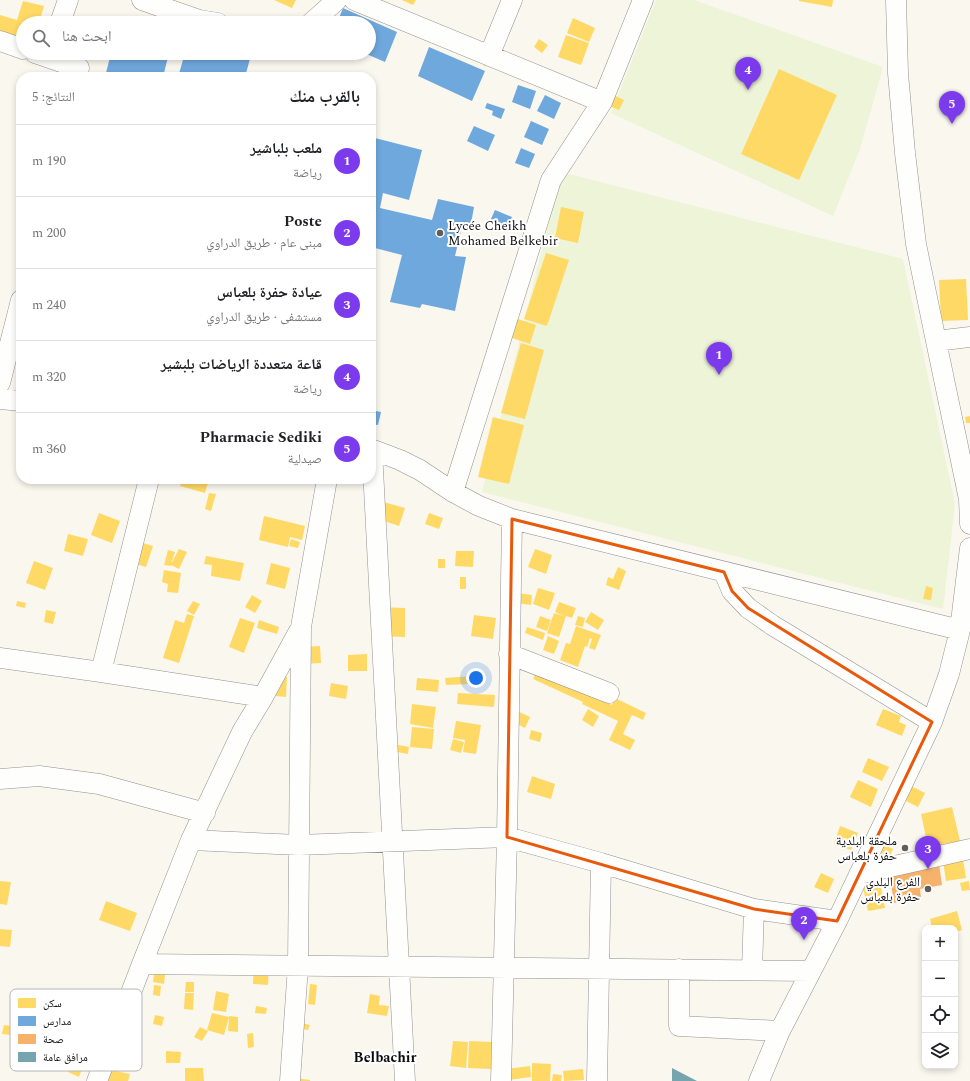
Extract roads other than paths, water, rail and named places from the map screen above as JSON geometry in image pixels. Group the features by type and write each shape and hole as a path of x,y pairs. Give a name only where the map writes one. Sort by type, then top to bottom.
{"street":[{"path":"62,16 68,0"},
{"path":"142,0 188,16"},
{"path":"319,16 337,0"},
{"path":"354,0 602,102"},
{"path":"490,56 512,0"},
{"path":"453,492 551,180 602,102 643,0"},
{"path":"896,0 898,73 905,153 916,244 970,499 970,524"},
{"path":"0,41 16,47"},
{"path":"59,60 79,68 78,72"},
{"path":"0,383 16,320"},
{"path":"936,341 970,337"},
{"path":"0,399 16,401"},
{"path":"376,452 400,460 420,470 453,492 478,506 512,519 960,630"},
{"path":"101,672 148,484"},
{"path":"290,1081 298,966 301,627 326,484"},
{"path":"373,484 404,1081"},
{"path":"501,1081 507,837 512,519"},
{"path":"759,1081 780,1030 837,922 932,722 949,674 960,630 970,548"},
{"path":"724,572 732,591 748,608 932,722"},
{"path":"132,989 191,840 242,732 301,627"},
{"path":"509,654 609,693"},
{"path":"0,658 263,697"},
{"path":"0,779 39,776 100,784 205,813"},
{"path":"191,840 299,844 507,837 601,863 754,909 837,922"},
{"path":"859,874 970,849"},
{"path":"597,1081 601,863"},
{"path":"752,970 754,909"},
{"path":"142,964 811,971"},
{"path":"679,970 679,1026 780,1030"},
{"path":"97,1081 101,1071"}],"place":[{"name":"قاعة متعددة الرياضات بلبشير","path":"748,90"},
{"name":"Pharmacie Sediki","path":"952,124"},
{"name":"Lycée Cheikh Mohamed Belkebir","path":"440,233"},
{"name":"ملعب بلباشير","path":"719,375"},
{"name":"ملحقة البلدية حفرة بلعباس","path":"905,848"},
{"name":"عيادة حفرة بلعباس","path":"928,869"},
{"name":"الفرع البلدي حفرة بلعباس","path":"928,889"},
{"name":"Poste","path":"804,940"}],"district":[{"name":"Belbachir","path":"385,1057"}]}
